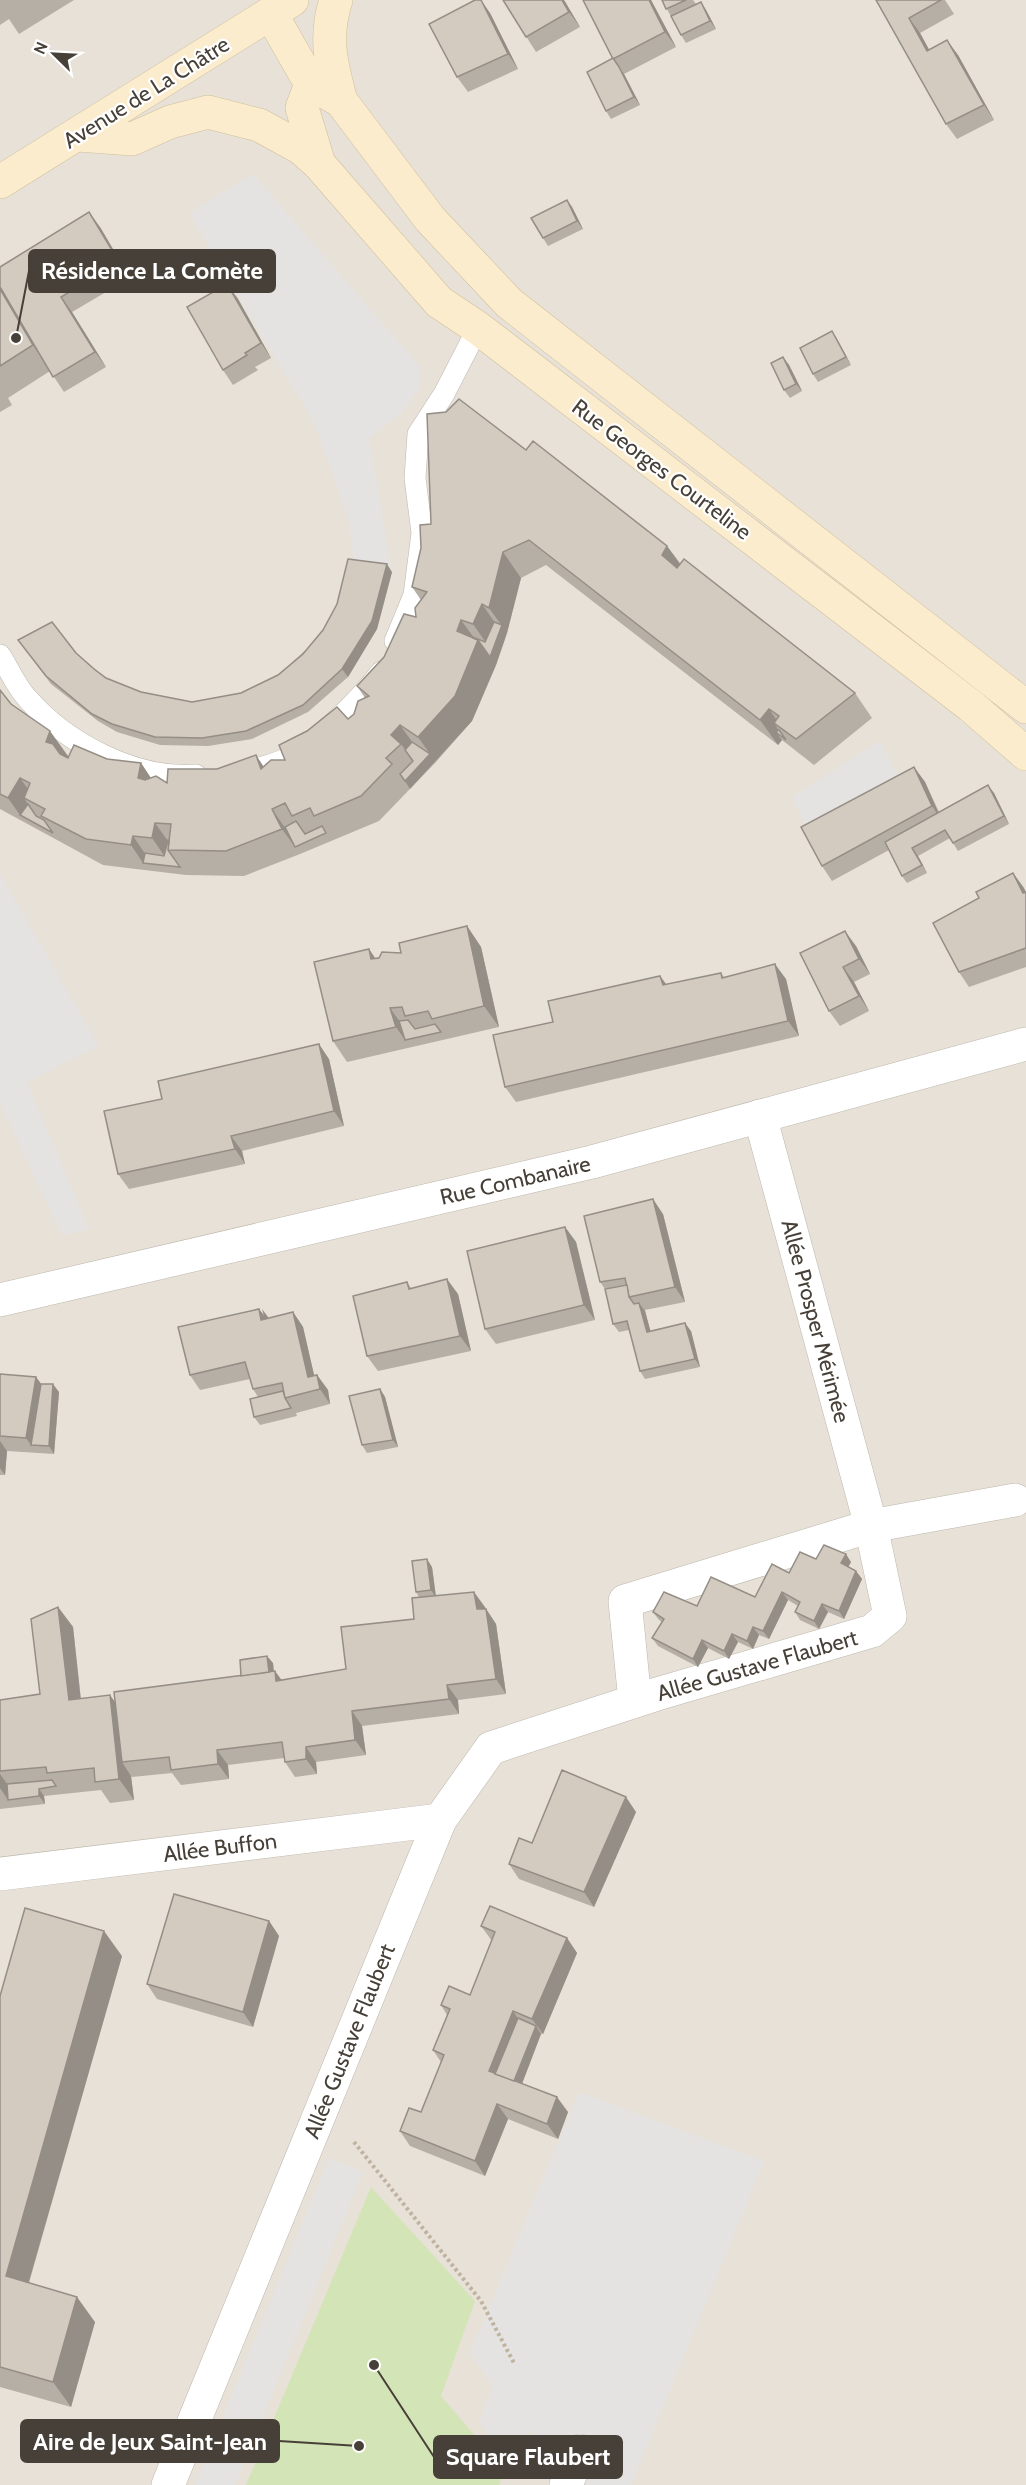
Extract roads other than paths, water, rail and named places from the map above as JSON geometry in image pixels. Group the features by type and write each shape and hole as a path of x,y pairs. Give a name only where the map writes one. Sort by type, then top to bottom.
{"street":[{"name":"Rue Georges Courteline","path":"336,0 328,26 331,67 341,101 430,219 509,303 1026,707"},
{"path":"282,7 311,84"},
{"name":"Avenue de La Châtre","path":"0,182 282,7"},
{"name":"Rue Georges Courteline","path":"318,164 302,108 311,84 341,101"},
{"name":"Rue Georges Courteline","path":"78,135 132,139 170,122 208,112 259,125 301,148 318,164 439,302 478,328 971,706 1026,754"},
{"name":"Rue Combanaire","path":"0,1300 592,1162 1026,1044"},
{"name":"Allée Prosper Mérimée","path":"760,1116 871,1526"},
{"name":"Allée Gustave Flaubert","path":"635,1701 625,1601 871,1526 1015,1500"},
{"name":"Allée Gustave Flaubert","path":"168,2485 440,1820 491,1748 635,1701 872,1631 890,1616 871,1526"},
{"name":"Allée Buffon","path":"0,1874 440,1820"},
{"path":"566,2485 580,2451"}],"lane":[{"path":"0,655 26,698 62,730 115,761 158,773 192,776 253,770 285,759 357,702 384,669 414,595 422,533 415,478 418,434 444,393 478,328"}],"place":[{"name":"Résidence La Comète","path":"16,338"},
{"name":"Square Flaubert","path":"374,2365"},
{"name":"Aire de Jeux Saint-Jean","path":"359,2446"}]}
